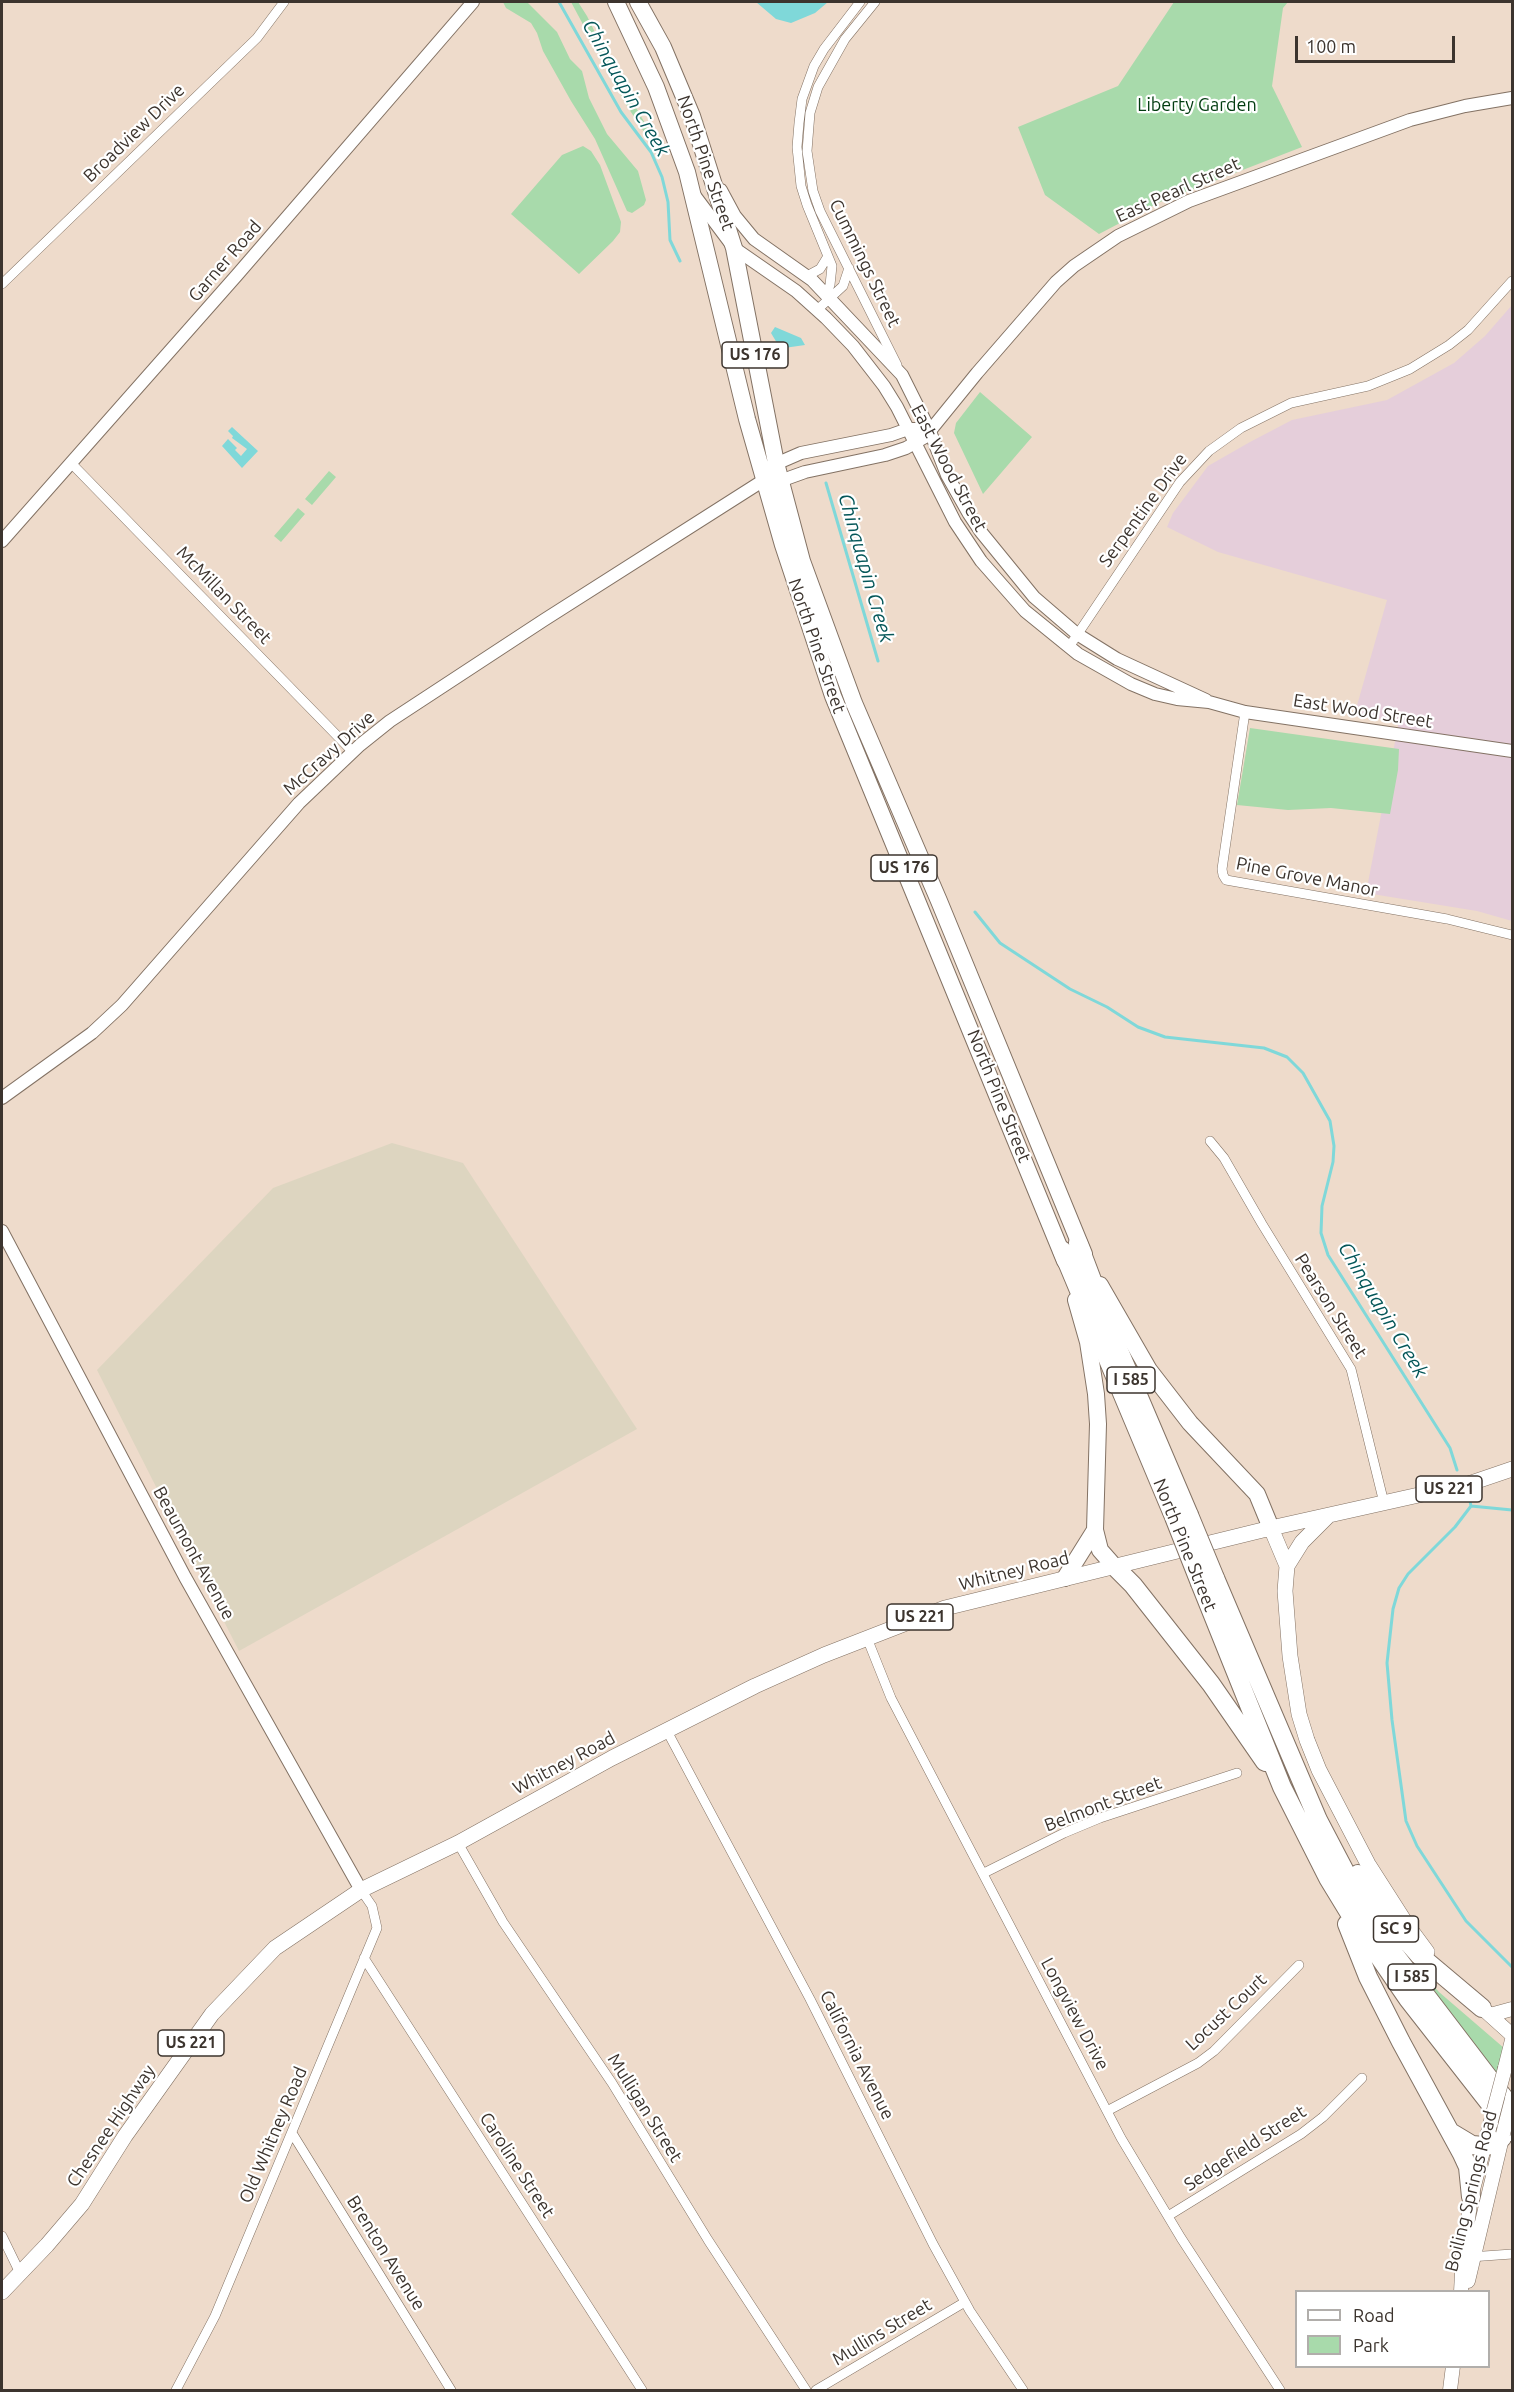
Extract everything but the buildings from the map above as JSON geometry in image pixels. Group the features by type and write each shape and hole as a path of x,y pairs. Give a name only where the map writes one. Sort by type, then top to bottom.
{"highway":[{"name":"North Pine Street","path":"616,2 661,97 694,195 742,399 854,703 940,904 1070,1246 1117,1346 1181,1516 1208,1580 1318,1820 1363,1906 1395,1955 1505,2104"},
{"name":"North Pine Street","path":"638,2 663,47 692,116 734,248 776,463 772,480"},
{"path":"1070,1246 1149,1370 1190,1423 1257,1494 1271,1528"},
{"path":"1070,1246 1096,1394 1098,1424 1095,1530 1100,1550 1133,1585 1211,1684 1282,1787"},
{"path":"1065,1578 1095,1530"},
{"name":"North Pine Street","path":"1208,1580 1282,1787 1328,1878 1402,1991 1506,2135"},
{"name":"SC 9","path":"1327,1836 1347,1856 1385,1916 1402,1936 1442,1976 1486,2011"},
{"name":"SC 9","path":"1328,1878 1368,1977 1468,2167 1471,2197"},
{"path":"1452,2133 1472,2145 1484,2146 1492,2145 1506,2135"}],"main road":[{"name":"Whitney Road","path":"361,1890 458,1843 559,1786 765,1681 945,1608 1271,1528 1468,1484 1512,1469"},
{"path":"1287,1566 1302,1542 1329,1515"},
{"path":"1271,1528 1287,1566 1285,1591 1289,1645 1299,1713 1319,1770 1368,1864 1424,1949 1486,2011 1512,2009"},
{"name":"Chesnee Highway","path":"2,2292 82,2204 125,2136 212,2014 275,1948 361,1890"},
{"name":"SC 9","path":"1486,2011 1512,2035"},
{"name":"Boiling Springs Road","path":"1469,2257 1471,2197 1491,2121 1505,2104 1505,2068 1512,2040"},
{"name":"Boiling Springs Road","path":"1463,2290 1469,2257 1506,2135 1512,2099"},
{"path":"1450,2391 1453,2368"}],"street":[{"name":"Broadview Drive","path":"2,284 257,38 284,2"},
{"name":"Garner Road","path":"2,541 229,284 473,2"},
{"name":"Cummings Street","path":"828,296 832,276 828,256 801,186 797,147 799,123 802,99 814,66 824,49 860,2"},
{"name":"Cummings Street","path":"875,2 845,39 826,70 815,94 807,134 809,172 813,191 825,223 902,375"},
{"name":"East Pearl Street","path":"772,480 885,455 925,437 929,429 1056,282 1074,266 1118,236 1189,201 1410,120 1465,106 1512,98"},
{"name":"East Wood Street","path":"711,171 744,228 765,248 807,276 857,325 902,375 929,429 947,475 981,532 1034,597 1077,634 1117,659 1209,702 1245,712 1512,751"},
{"name":"East Wood Street","path":"694,195 734,248 796,291 869,366 884,386 916,443 955,522 981,561 1025,611 1069,647 1108,672 1155,694 1187,701 1209,702"},
{"path":"807,276 820,269 828,256"},
{"path":"817,310 828,296 843,286 849,268"},
{"name":"Serpentine Drive","path":"1069,647 1180,482 1209,451 1241,428 1282,407 1368,386 1410,369 1449,345 1468,330 1512,281"},
{"path":"857,325 878,327"},
{"path":"776,463 801,453 891,435 908,429 929,429"},
{"name":"McMillan Street","path":"71,463 352,752"},
{"name":"McCravy Drive","path":"2,1098 92,1033 122,1005 299,803 352,752 390,722 544,620 772,480"},
{"name":"Pine Grove Manor","path":"1245,712 1222,869 1226,880 1447,920 1512,935"},
{"name":"Pearson Street","path":"1210,1142 1224,1158 1351,1369 1383,1503"},
{"name":"Beaumont Avenue","path":"2,1231 185,1577 361,1890"},
{"name":"Longview Drive","path":"867,1638 891,1698 1107,2111 1168,2216 1280,2391"},
{"name":"California Avenue","path":"667,1731 810,1999 933,2244 965,2302 1023,2391"},
{"name":"Belmont Street","path":"984,1873 1064,1833 1100,1818 1237,1773"},
{"name":"Mulligan Street","path":"458,1843 503,1922 612,2083 708,2240 806,2391"},
{"name":"Old Whitney Road","path":"176,2391 215,2316 377,1928 372,1906 361,1890"},
{"name":"Caroline Street","path":"364,1958 642,2391"},
{"name":"Locust Court","path":"1107,2111 1198,2063 1214,2051 1299,1965"},
{"name":"Sedgefield Street","path":"1168,2216 1301,2134 1323,2117 1362,2078"},
{"name":"Brenton Avenue","path":"292,2133 452,2391"},
{"path":"2,2236 20,2273"},
{"path":"1469,2257 1512,2254"},
{"name":"Mullins Street","path":"816,2391 965,2302"}],"shaded area":[{"path":"1512,305 1512,921 1477,911 1366,893 1399,721 1354,716 1387,600 1218,552 1167,527 1173,513 1208,466 1292,420 1387,400 1454,363 1485,336"},
{"path":"392,1143 463,1163 637,1429 239,1651 97,1370 273,1188"}],"green space":[{"path":"503,2 527,2 557,32 570,59 582,71 589,98 607,134 638,171 646,200 644,205 632,213 627,211 595,139 543,51 531,23 506,8"},
{"path":"571,2 578,2 587,16 607,57 658,146 656,150 625,103"},
{"name":"Liberty Garden","path":"1174,2 1288,2 1283,8 1272,86 1302,147 1160,202 1099,234 1045,195 1018,127 1118,86"},
{"path":"583,146 591,151 600,165 621,222 620,232 613,241 579,274 511,214 562,155"},
{"path":"980,392 1032,437 983,494 954,433 956,423"},
{"path":"329,471 336,477 312,505 305,499"},
{"path":"298,508 305,514 281,542 274,536"},
{"path":"1250,728 1399,749 1398,770 1390,814 1331,808 1288,810 1237,805"},
{"path":"1382,1930 1439,1992 1504,2048 1495,2083"}],"water":[{"path":"756,2 828,2 815,13 791,23 776,19"},
{"path":"775,327 801,338 805,345 784,348 777,343 771,333"},
{"path":"232,427 258,451 242,468 222,446 228,439 241,456 247,449 232,438 233,436 228,431"}],"waterway":[{"name":"Chinquapin Creek","path":"559,2 621,112 651,152 662,177 668,202 670,240 680,261"},
{"name":"Chinquapin Creek","path":"826,483 878,661"},
{"name":"Chinquapin Creek","path":"975,912 1000,943 1070,989 1107,1007 1138,1027 1165,1037 1264,1048 1287,1057 1303,1073 1330,1121 1334,1146 1333,1162 1322,1206 1321,1233 1328,1255 1450,1448 1457,1470"},
{"name":"Chinquapin Creek","path":"1470,1501 1471,1506"},
{"name":"Chinquapin Creek","path":"1471,1506 1455,1527 1408,1574 1399,1588 1393,1609 1387,1663 1392,1720 1406,1821 1417,1846 1466,1921 1512,1967"},
{"path":"1471,1506 1512,1510"}]}
